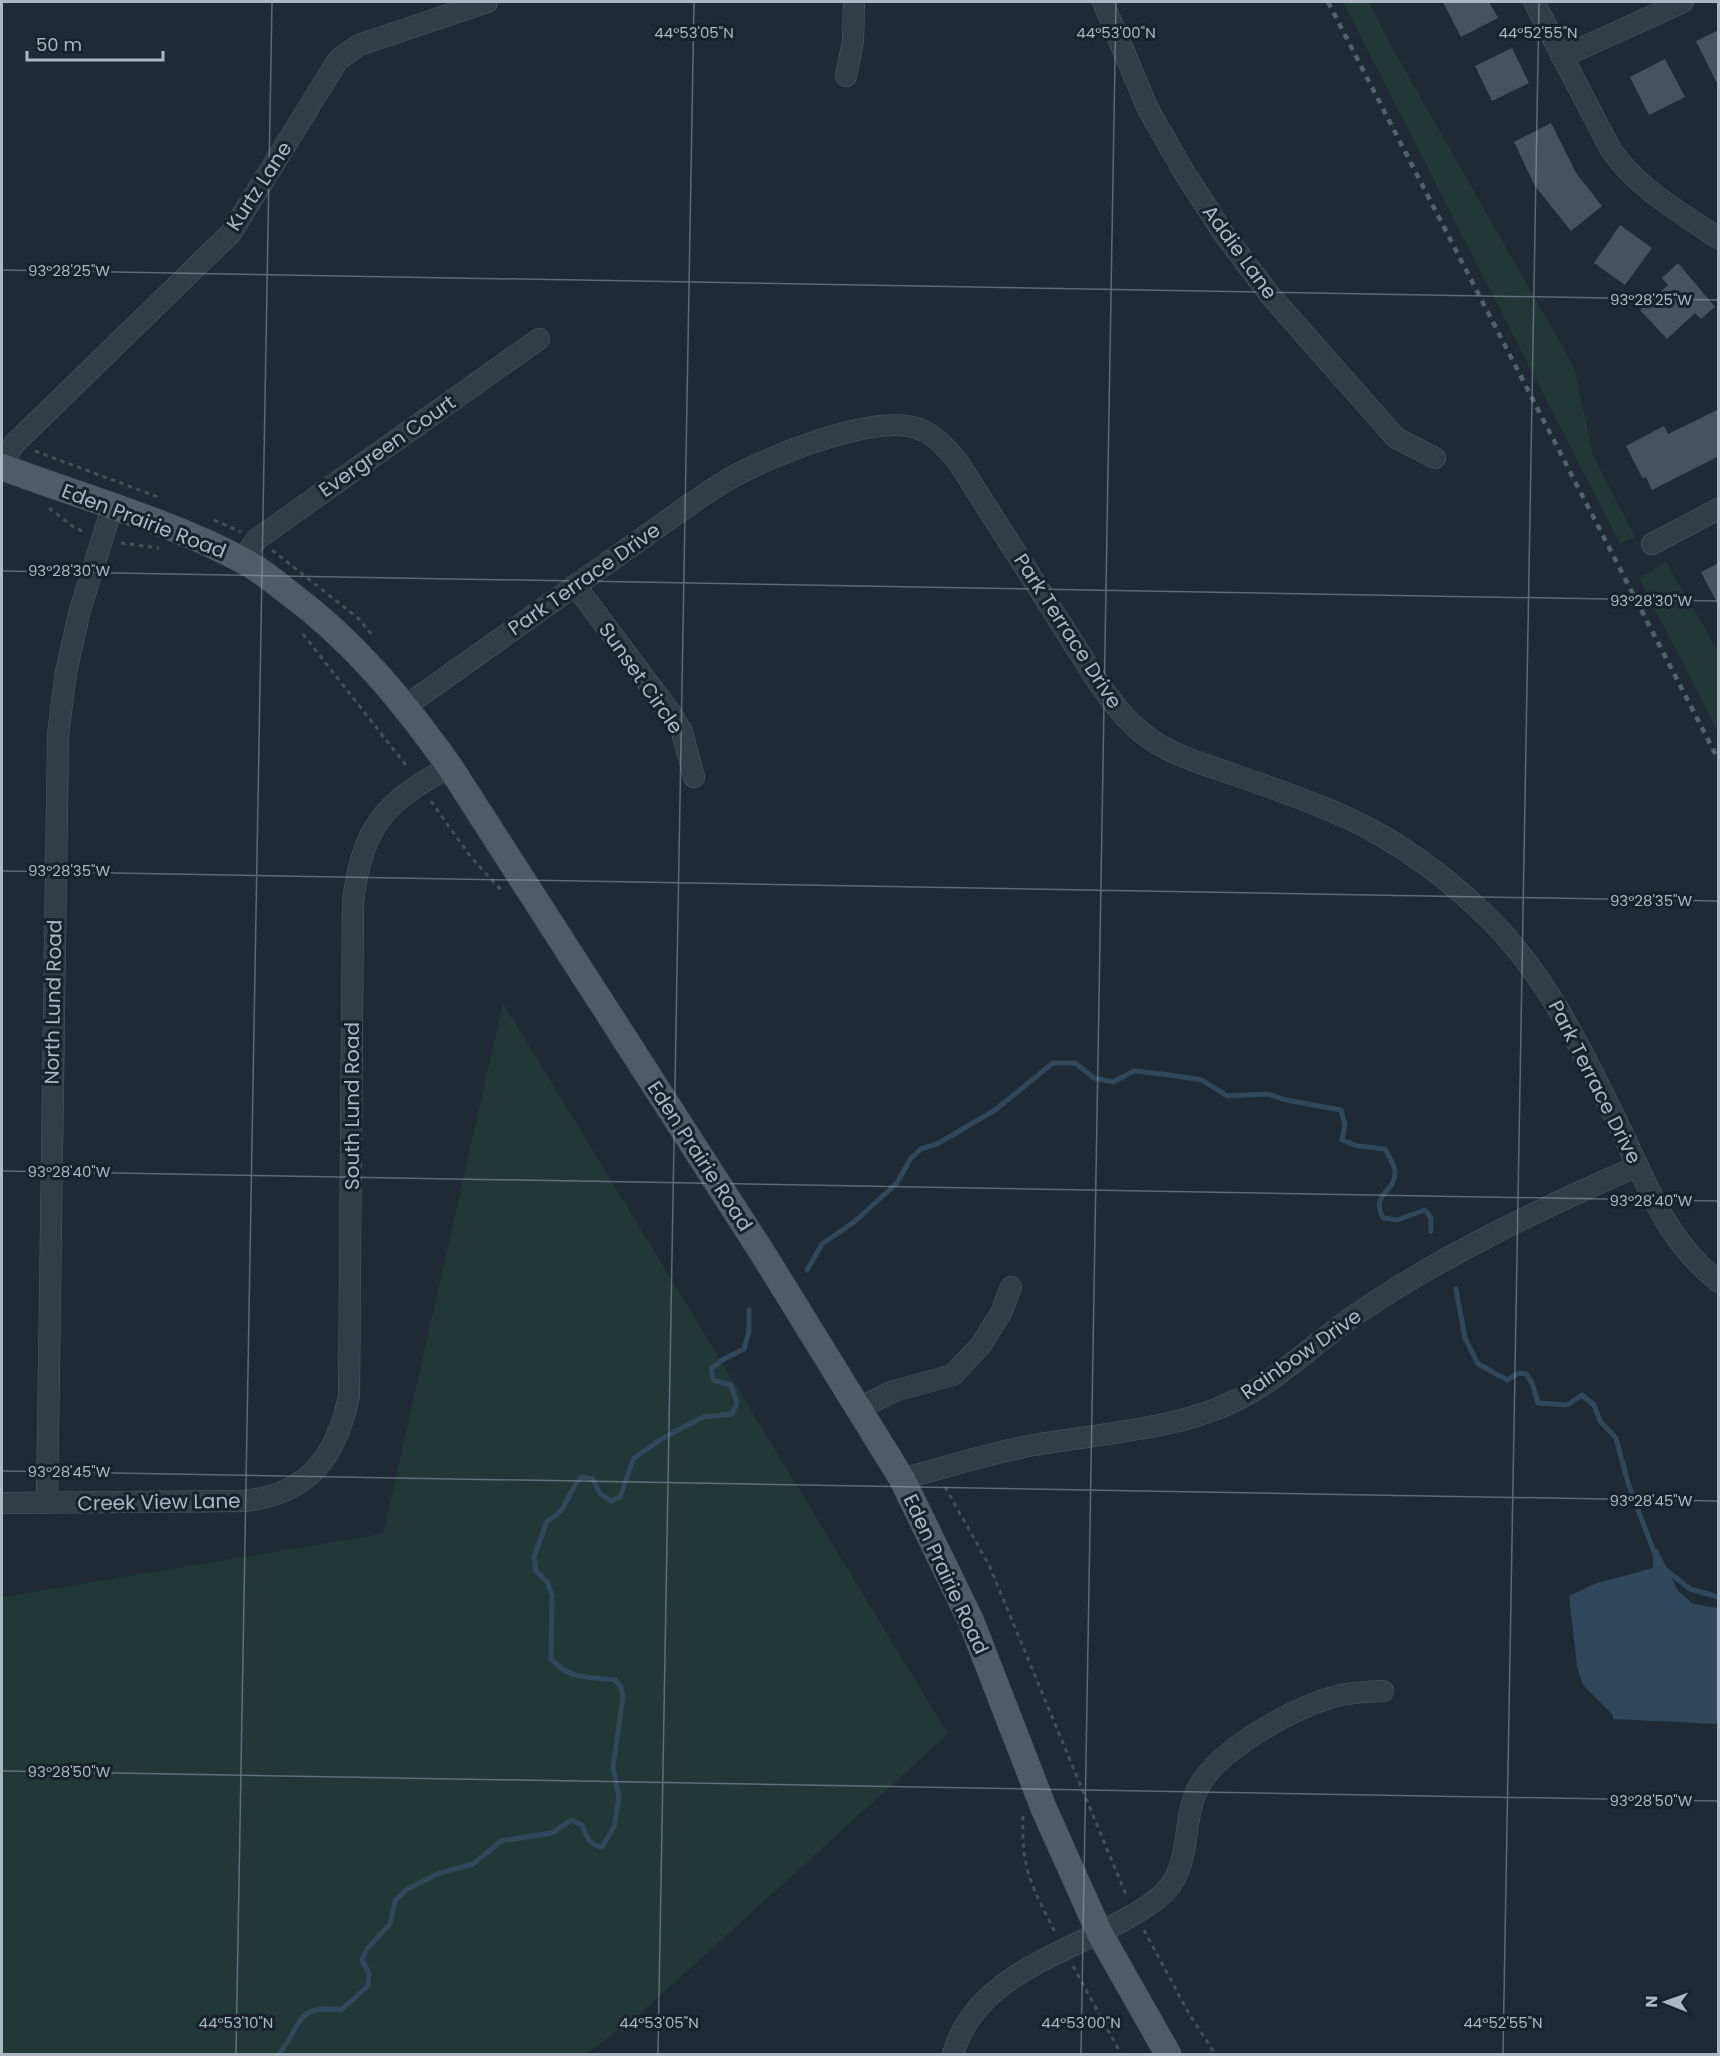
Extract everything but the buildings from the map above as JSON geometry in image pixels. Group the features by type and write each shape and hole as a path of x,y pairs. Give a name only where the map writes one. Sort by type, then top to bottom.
{"main road":[{"name":"Eden Prairie Road","path":"2,466 189,535 242,560 332,627 406,705 450,766 902,1479 971,1621 1044,1809 1100,1934 1168,2055"}],"street":[{"name":"Kurtz Lane","path":"2,466 14,444 231,233 338,60 359,45 487,2"},
{"path":"846,76 853,41 854,2"},
{"name":"Addie Lane","path":"1103,2 1148,109 1184,172 1231,243 1269,294 1396,438 1435,458"},
{"path":"1534,2 1622,167 1636,182 1719,238"},
{"path":"1562,57 1683,2"},
{"name":"Evergreen Court","path":"242,560 257,539 539,339"},
{"name":"Park Terrace Drive","path":"406,705 734,476 783,454 875,426 898,424 923,430 942,443 958,462 1100,685 1120,712 1143,734 1170,751 1327,809 1388,839 1435,871 1478,908 1517,948 1550,995 1579,1043 1658,1211 1680,1243 1719,1281"},
{"name":"North Lund Road","path":"47,1503 58,735 66,672 80,610 112,508"},
{"path":"1652,544 1719,509"},
{"name":"Sunset Circle","path":"575,585 670,712 682,732 694,777"},
{"name":"South Lund Road","path":"311,1476 334,1444 343,1426 349,1396 353,901 357,870 367,841 384,813 419,783 450,766"},
{"name":"Rainbow Drive","path":"902,1479 1031,1446 1142,1428 1228,1404 1267,1381 1358,1313 1429,1270 1503,1230 1638,1166"},
{"path":"859,1408 894,1391 953,1375 981,1345 1001,1314 1011,1287"},
{"name":"Creek View Lane","path":"2,1503 244,1501 269,1498 311,1476"},
{"path":"952,2055 970,2019 990,1996 1014,1976 1064,1949 1100,1934 1158,1898 1173,1882 1183,1862 1190,1815 1197,1790 1229,1751 1250,1737 1333,1697 1383,1691"}],"path":[{"path":"45,505 72,526 103,541 160,548"},
{"path":"303,633 419,783 470,856 509,898"},
{"path":"935,1470 989,1566 1135,1912 1188,2012 1215,2055"},
{"path":"1023,1808 1022,1848 1027,1876 1121,2055"}],"green space":[{"path":"1343,2 1369,2 1393,49 1574,367 1593,455 1635,537 1620,544"},
{"path":"1666,562 1718,651 1718,732 1639,578"},
{"path":"503,1003 948,1734 640,2014 586,2054 2,2054 2,1597 383,1534"}],"water":[{"path":"1657,1548 1678,1591 1693,1604 1718,1608 1718,1724 1613,1719 1612,1714 1583,1685 1577,1666 1569,1596 1594,1584 1653,1568 1653,1556"}],"waterway":[{"path":"807,1270 822,1244 854,1222 897,1183 911,1158 921,1149 937,1144 995,1110 1053,1063 1075,1063 1094,1078 1113,1082 1134,1071 1163,1074 1202,1080 1227,1096 1268,1094 1286,1100 1341,1110 1345,1125 1342,1140 1358,1146 1385,1149 1393,1165 1394,1179 1380,1203 1383,1218 1397,1220 1425,1210 1431,1218 1431,1231"},
{"path":"1456,1289 1465,1338 1478,1364 1507,1380 1519,1373 1526,1374 1532,1383 1538,1403 1567,1405 1582,1395 1594,1405 1600,1421 1616,1438 1628,1483 1657,1560"},
{"path":"279,2054 301,2019 307,2014 315,2010 341,2010 368,1986 369,1973 362,1960 367,1949 390,1924 395,1901 407,1889 437,1874 473,1864 501,1841 552,1833 571,1820 582,1825 591,1842 602,1847 614,1827 619,1797 613,1767 623,1697 621,1687 615,1680 588,1677 565,1671 551,1659 552,1596 548,1583 536,1571 534,1557 547,1521 564,1506 572,1489 582,1477 593,1479 600,1494 611,1501 620,1497 634,1458 663,1438 703,1417 732,1414 737,1403 731,1385 713,1380 711,1369 722,1360 744,1349 749,1331 749,1310"},
{"path":"1665,1569 1690,1589 1718,1597"}],"railway":[{"path":"1328,2 1718,759"}]}
